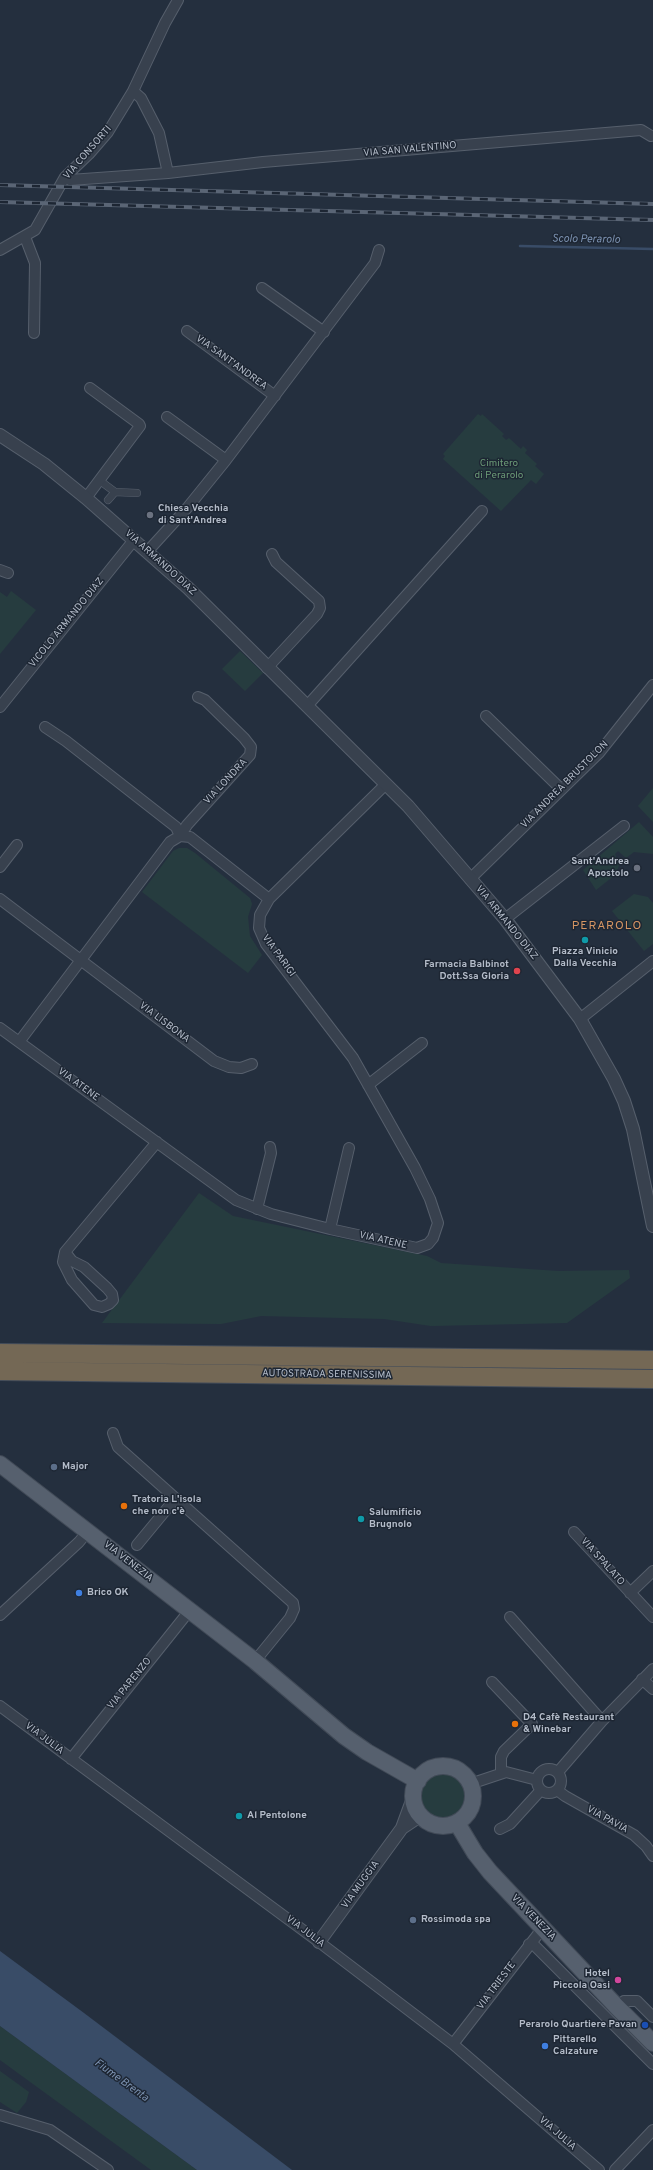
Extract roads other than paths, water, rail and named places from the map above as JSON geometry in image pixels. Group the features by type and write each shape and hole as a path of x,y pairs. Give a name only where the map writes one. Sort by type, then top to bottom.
{"highway":[{"name":"AUTOSTRADA SERENISSIMA","path":"0,1353 653,1360"},
{"name":"AUTOSTRADA SERENISSIMA","path":"0,1371 653,1379"}],"main road":[{"name":"VIA VENEZIA","path":"0,1464 255,1661 351,1741 418,1781"},
{"path":"449,1767 465,1776 470,1784 473,1793 471,1806 464,1818 457,1823 443,1826 429,1822 423,1818 416,1809 413,1798 418,1781 423,1774 431,1769 449,1767"},
{"name":"VIA VENEZIA","path":"457,1823 475,1853 490,1872 542,1929 653,2043"}],"street":[{"name":"VIA CONSORTI","path":"0,250 36,230 65,176 103,138 133,91 164,23 178,0"},
{"path":"133,91 141,98 159,133 168,173"},
{"name":"VIA SAN VALENTINO","path":"70,180 168,173 263,162 641,130 651,136"},
{"path":"25,237 35,264 34,333"},
{"name":"VIA SANT'ANDREA","path":"147,552 188,507 226,460 375,263 379,250"},
{"path":"262,288 324,332"},
{"name":"VIA SANT'ANDREA","path":"187,331 275,396"},
{"path":"86,498 140,426 90,388"},
{"path":"167,417 226,460"},
{"name":"VIA ARMANDO DIAZ","path":"0,435 44,464 86,498 188,588 267,668 386,784 506,919 580,1019 598,1049 624,1101 649,1184 653,1226"},
{"path":"103,483 115,492 137,493"},
{"path":"108,500 115,492"},
{"path":"307,706 482,511"},
{"name":"VICOLO ARMANDO DIAZ","path":"0,707 134,540"},
{"path":"267,668 317,614 320,608 319,601 276,562 272,554"},
{"name":"VIA ANDREA BRUSTOLON","path":"470,879 599,753 653,685"},
{"name":"VIA LONDRA","path":"180,836 194,817 248,758 252,751 244,738 205,700 198,697"},
{"path":"486,716 561,789"},
{"path":"45,727 66,741 176,827 180,836"},
{"name":"VIA PARIGI","path":"386,784 269,899 259,920 259,928 263,939 353,1058 426,1192 438,1223 433,1238"},
{"path":"506,919 624,826"},
{"path":"19,1042 170,842 180,836 190,837 269,899"},
{"path":"0,867 17,845"},
{"name":"VIA LISBONA","path":"0,899 220,1065 241,1068 252,1064"},
{"path":"580,1019 653,962"},
{"name":"VIA ATENE","path":"0,1028 227,1194 257,1209 330,1229 417,1248 428,1244 433,1238"},
{"path":"368,1085 422,1043"},
{"path":"65,1252 72,1261 84,1267 107,1288 112,1294 113,1300 109,1304 102,1307 94,1305 72,1280 63,1262 65,1252 157,1142"},
{"path":"257,1209 271,1153 270,1147"},
{"path":"330,1229 349,1148"},
{"path":"113,1433 118,1447 293,1603 294,1609 290,1618 255,1661"},
{"path":"137,1545 175,1499"},
{"path":"0,1615 79,1542 88,1531"},
{"name":"VIA SPALATO","path":"574,1532 653,1617"},
{"name":"VIA SPALATO","path":"630,1593 653,1571"},
{"name":"VIA PARENZO","path":"71,1759 190,1610"},
{"path":"510,1617 602,1721"},
{"path":"558,1772 602,1721 653,1669"},
{"path":"642,1679 653,1689"},
{"path":"492,1682 532,1724 504,1751 501,1757 502,1772"},
{"name":"VIA JULIA","path":"0,1706 319,1942 453,2044 599,2170"},
{"path":"500,1829 510,1824 539,1785 540,1773 546,1769 558,1772"},
{"path":"470,1784 502,1772 539,1785 550,1793 557,1790 561,1779 558,1772"},
{"name":"VIA PAVIA","path":"557,1790 634,1835 646,1846 653,1856"},
{"name":"VIA MUGGIA","path":"319,1942 402,1828 413,1798"},
{"name":"VIA MUGGIA","path":"402,1828 417,1818 423,1818"},
{"name":"VIA TRIESTE","path":"453,2044 542,1929"},
{"name":"VIA VENEZIA","path":"529,1944 535,1946 653,2064"},
{"path":"617,2007 624,2001 637,2001 653,2017"},
{"path":"0,2115 50,2130 108,2170"},
{"path":"615,2170 653,2130"}],"water":[{"name":"Fiume Brenta","path":"0,1951 292,2170 197,2170 0,2026"}],"waterway":[{"name":"Scolo Perarolo","path":"520,246 653,249"}],"railway":[{"path":"0,185 653,204"},
{"path":"0,202 653,220"}],"place":[{"name":"Chiesa Vecchia di Sant'Andrea","path":"150,515"},
{"name":"Sant'Andrea Apostolo","path":"637,868"},
{"name":"Piazza Vinicio Dalla Vecchia","path":"585,940"},
{"name":"Farmacia Balbinot Dott.Ssa Gloria","path":"517,971"},
{"name":"Major","path":"54,1467"},
{"name":"Tratoria L'isola che non c'è","path":"124,1506"},
{"name":"Salumificio Brugnolo","path":"361,1519"},
{"name":"Brico OK","path":"79,1593"},
{"name":"D4 Cafè Restaurant & Winebar","path":"515,1724"},
{"name":"Al Pentolone","path":"239,1816"},
{"name":"Rossimoda spa","path":"413,1920"},
{"name":"Hotel Piccola Oasi","path":"618,1980"},
{"name":"Perarolo Quartiere Pavan","path":"645,2025"},
{"name":"Pittarello Calzature","path":"545,2046"}],"district":[{"name":"PERAROLO","path":"607,927"}],"park label":[{"name":"Cimitero di Perarolo","path":"499,470"}]}
